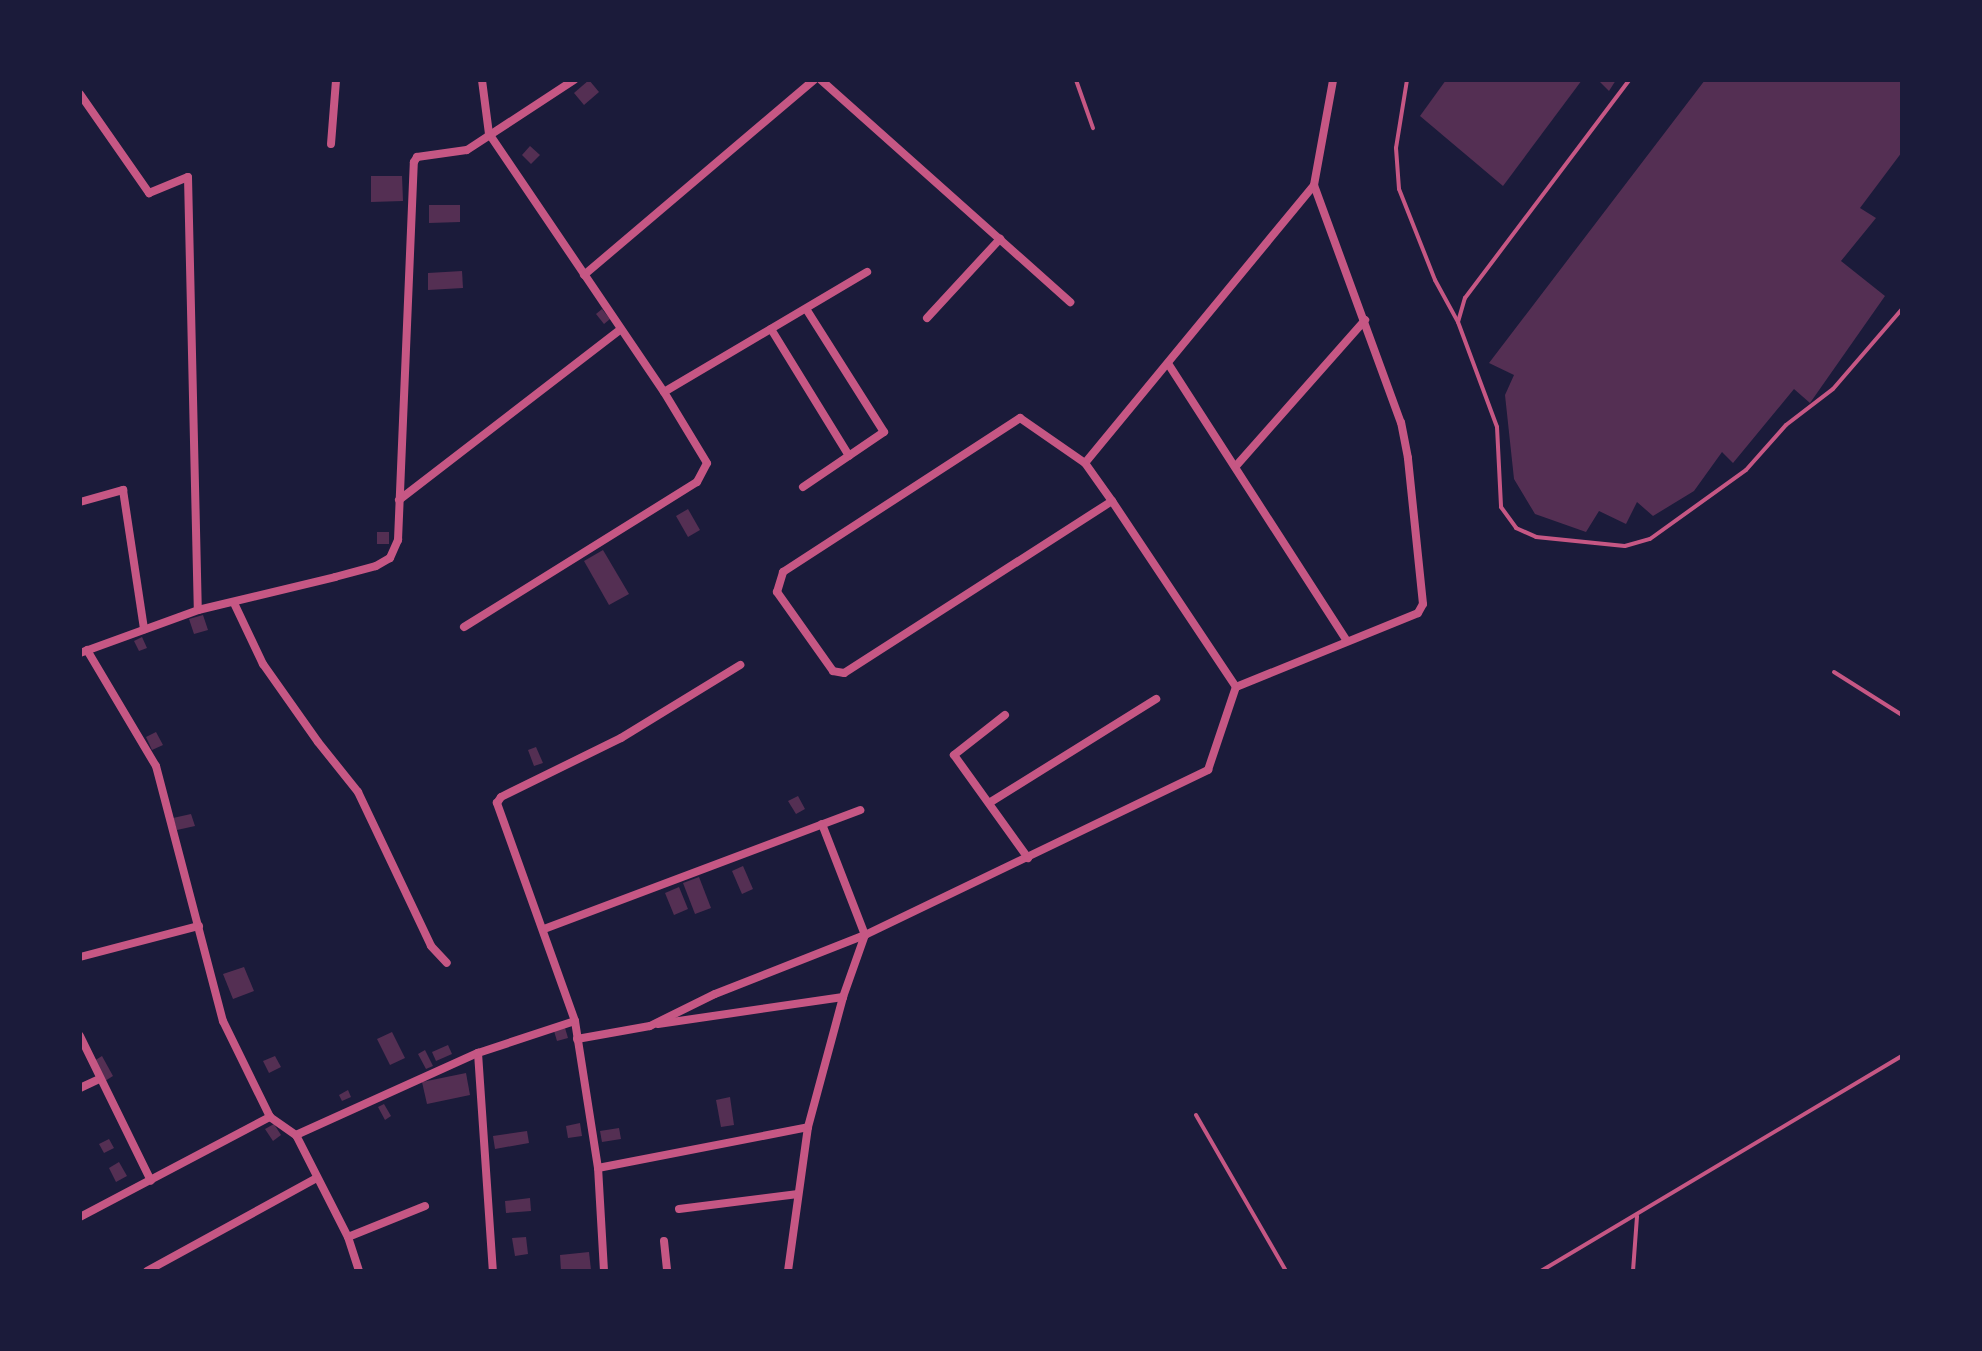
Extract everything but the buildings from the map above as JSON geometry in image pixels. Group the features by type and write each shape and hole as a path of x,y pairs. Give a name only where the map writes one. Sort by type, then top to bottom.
{"street":[{"path":"331,144 336,80"},
{"path":"464,627 697,482 707,463 664,392 489,134 482,80"},
{"path":"359,1271 348,1237 296,1135 270,1117 223,1021 156,766 83,652 198,610 376,566 390,558 397,546 414,162 417,157 464,151 574,80"},
{"path":"584,275 814,80"},
{"path":"821,80 1070,302"},
{"path":"1085,463 1169,365 1314,185 1333,80"},
{"path":"80,94 149,193 188,177 198,610"},
{"path":"650,1026 715,994 865,935 1208,770 1236,687 1418,613 1423,604 1403,435 1391,388 1314,185"},
{"path":"927,318 1000,239"},
{"path":"664,392 867,272"},
{"path":"803,487 883,433 807,310"},
{"path":"1236,466 1365,320"},
{"path":"771,329 849,456"},
{"path":"399,500 620,330"},
{"path":"1169,365 1347,641"},
{"path":"1112,501 844,673 833,671 777,592 783,572 1017,418 1085,463 1112,501 1236,687"},
{"path":"80,502 123,490 144,629"},
{"path":"234,603 263,664 366,805 431,946 447,963"},
{"path":"604,1271 598,1168 575,1021 497,806 501,797 621,738 740,665"},
{"path":"989,803 1156,699"},
{"path":"1005,715 954,755 1028,858"},
{"path":"544,929 860,810"},
{"path":"788,1271 808,1127 843,997 865,935 822,824"},
{"path":"80,957 199,926"},
{"path":"577,1039 843,997"},
{"path":"296,1135 478,1053 575,1021"},
{"path":"80,1036 151,1181"},
{"path":"478,1053 493,1271"},
{"path":"80,1088 99,1079"},
{"path":"80,1217 270,1117"},
{"path":"598,1168 808,1127"},
{"path":"147,1271 317,1178"},
{"path":"679,1209 798,1194"},
{"path":"348,1237 425,1206"},
{"path":"664,1241 667,1271"}],"lane":[{"path":"1076,80 1093,128"},
{"path":"1407,80 1396,148 1399,189 1435,280 1458,322 1497,427 1501,507 1516,528 1536,537 1625,546 1650,539 1709,500 1746,470 1786,425 1833,389 1902,309"},
{"path":"1458,322 1465,298 1629,80"},
{"path":"1834,672 1902,715"},
{"path":"1541,1271 1902,1056"},
{"path":"1196,1115 1286,1271"},
{"path":"1633,1271 1637,1216"}]}
